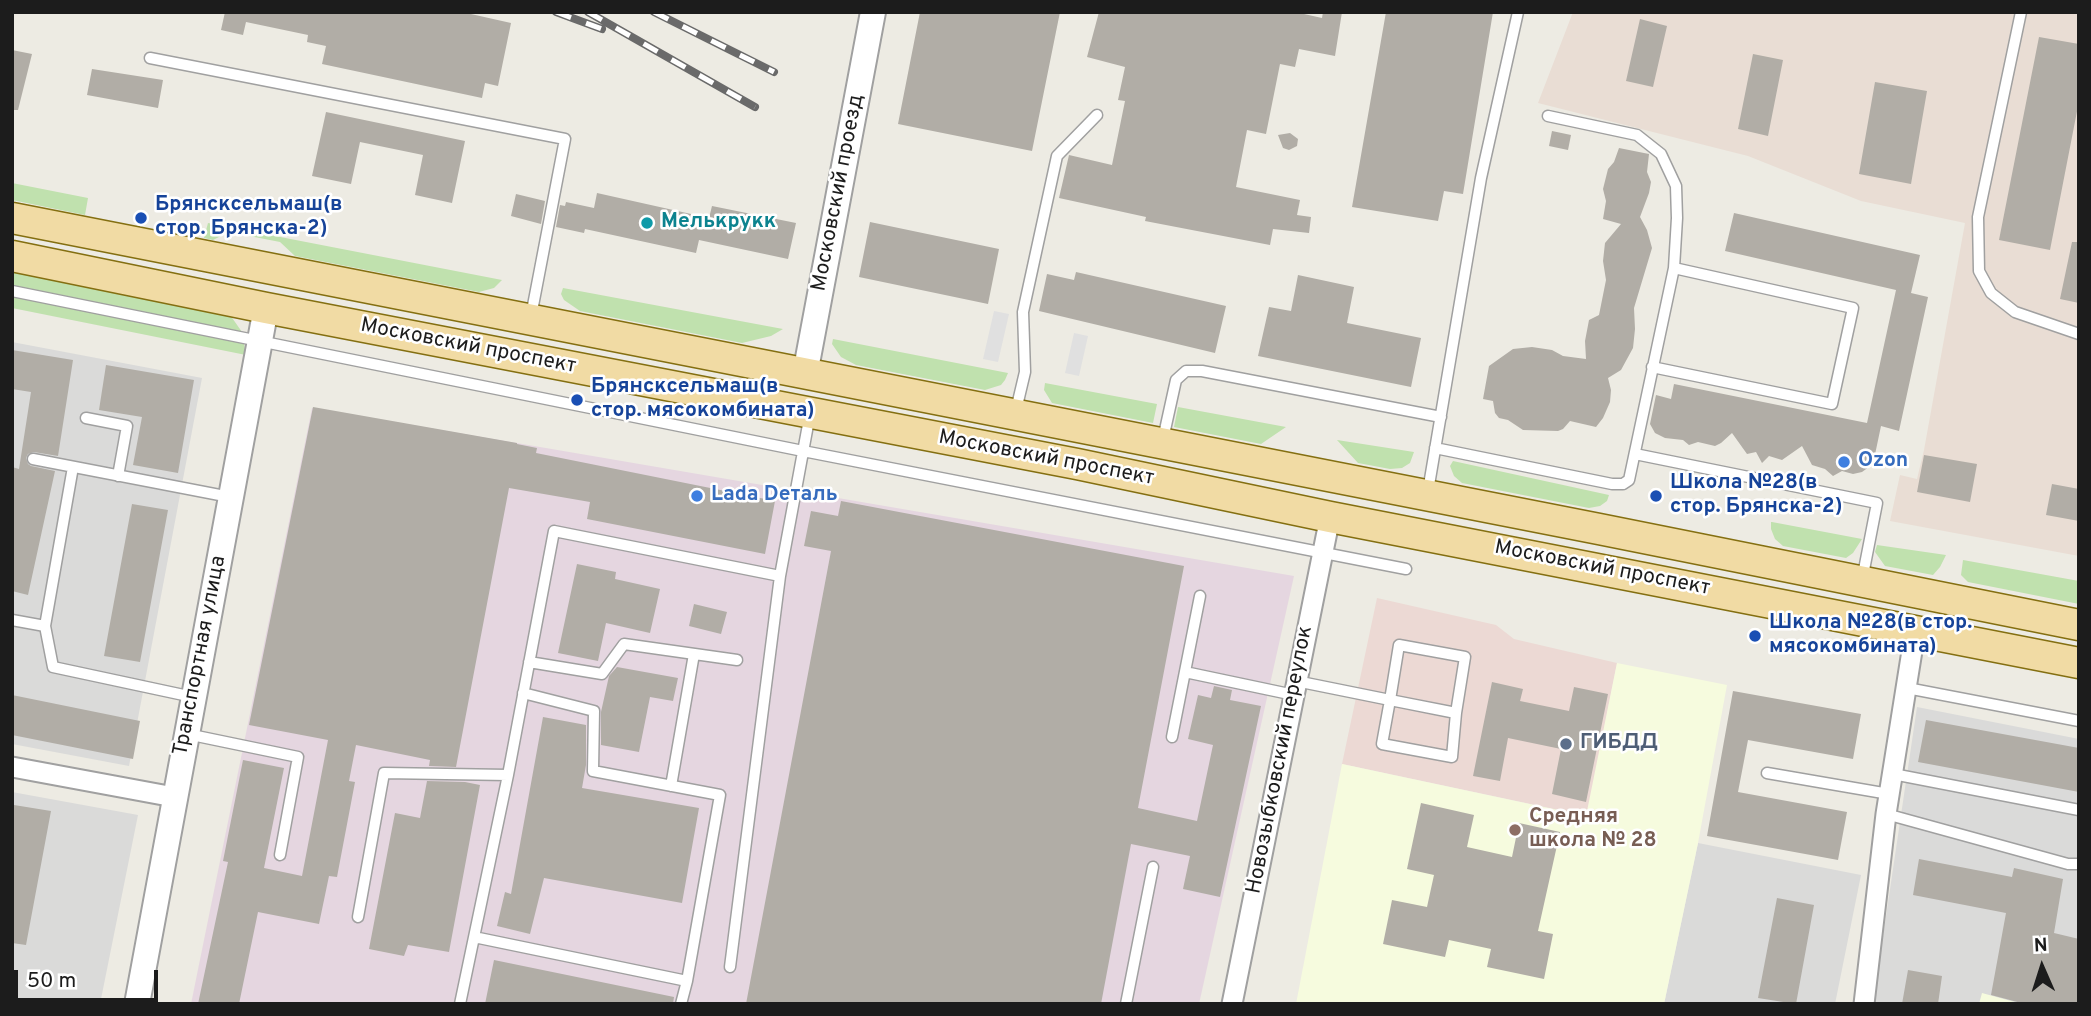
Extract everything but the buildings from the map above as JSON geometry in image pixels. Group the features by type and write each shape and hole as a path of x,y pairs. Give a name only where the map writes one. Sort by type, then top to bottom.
{"main road":[{"name":"Московский проспект","path":"12,218 2079,625"},
{"name":"Московский проспект","path":"12,256 2079,663"},
{"path":"266,308 274,270"},
{"path":"1330,517 1337,477"}],"street":[{"name":"Московский проезд","path":"805,374 873,12"},
{"name":"Транспортная улица","path":"136,1004 266,308"},
{"name":"Новозыбковский переулок","path":"1232,1004 1330,517"},
{"path":"1864,1004 1886,814 1915,632"},
{"path":"12,766 174,797"}],"lane":[{"path":"1427,495 1481,178 1518,12"},
{"path":"2021,12 1978,217 1979,271 1992,293 2015,312 2079,334"},
{"path":"150,58 565,139 530,320"},
{"path":"1015,414 1025,372 1023,312 1057,156 1097,115"},
{"path":"1435,448 1538,470 1623,484 1629,480 1674,268 1676,186 1661,153 1637,135 1548,117"},
{"path":"1652,367 1832,404 1853,308 1674,268"},
{"path":"12,291 803,451 1406,569"},
{"path":"1162,443 1176,380 1186,371 1202,370 1441,417"},
{"path":"730,967 780,576 810,414"},
{"path":"86,418 127,426 118,476"},
{"path":"1635,454 1877,503 1862,582"},
{"path":"33,459 231,497"},
{"path":"73,467 45,626 53,667 193,697"},
{"path":"460,1004 508,775 554,531 780,576"},
{"path":"1172,737 1200,596"},
{"path":"12,620 45,626"},
{"path":"529,662 602,674 624,644 737,660"},
{"path":"1399,645 1465,657 1456,713 1452,757 1382,744 1399,645"},
{"path":"671,786 694,654"},
{"path":"1185,672 1390,700 1456,713"},
{"path":"1907,688 2079,721"},
{"path":"523,693 594,711 593,771 720,795 681,1004"},
{"path":"186,734 298,757 280,855"},
{"path":"358,917 384,773 508,775"},
{"path":"1767,773 1889,794"},
{"path":"1893,774 2079,810"},
{"path":"1886,814 2068,864 2079,864"},
{"path":"1126,1004 1153,867"},
{"path":"474,937 687,981"}],"shaded area":[{"path":"1573,12 2079,12 2079,556 1890,521 1900,475 1917,479 1965,223 1861,201 1748,156 1538,103"},
{"path":"994,311 1009,314 998,362 983,359"},
{"path":"1074,333 1088,336 1079,376 1065,373"},
{"path":"12,342 202,378 129,766 12,744"},
{"path":"312,408 1294,576 1199,1004 191,1004"},
{"path":"1377,598 1496,625 1514,639 1617,663 1587,816 1342,764"},
{"name":"Средняя школа № 28","path":"1617,663 1727,685 1698,843 1664,1004 1296,1004 1342,764 1586,816"},
{"path":"1917,707 2079,739 2079,1004 1873,1004"},
{"path":"12,792 138,815 100,1004 12,1004"},
{"path":"1698,843 1861,875 1835,1004 1664,1004"},
{"path":"1982,993 2022,1004 1979,1004"}],"green space":[{"path":"12,183 88,198 85,215 12,200"},
{"path":"208,223 502,280 494,288 479,292 295,256 280,242 229,232 213,240 204,238"},
{"path":"12,269 228,312 242,332 246,355 12,308"},
{"path":"563,288 783,329 771,336 742,343 580,311 564,300 561,294"},
{"path":"833,339 1008,373 1001,385 985,390 856,365 841,357 832,344"},
{"path":"1045,383 1157,404 1153,423 1052,403 1044,390"},
{"path":"1178,407 1286,427 1261,444 1174,427"},
{"path":"1337,440 1414,452 1410,463 1402,468 1390,469 1358,463"},
{"path":"1453,461 1609,495 1607,501 1600,506 1589,508 1462,483 1454,476 1450,466"},
{"path":"1771,522 1862,539 1853,553 1846,558 1783,546 1775,539"},
{"path":"1877,545 1946,555 1933,575 1885,566 1875,552"},
{"path":"1963,560 2079,581 2079,604 1968,582 1961,575"}],"railway":[{"path":"556,12 602,29"},
{"path":"588,12 755,107"},
{"path":"654,12 774,72"}],"place":[{"name":"Брянсксельмаш(в стор. Брянска-2)","path":"141,218"},
{"name":"Мелькрукк","path":"647,223"},
{"name":"Брянсксельмаш(в стор. мясокомбината)","path":"577,400"},
{"name":"Ozon","path":"1844,462"},
{"name":"Lada Dеталь","path":"697,496"},
{"name":"Школа №28(в стор. Брянска-2)","path":"1656,496"},
{"name":"Школа №28(в стор. мясокомбината)","path":"1755,636"},
{"name":"ГИБДД","path":"1566,744"},
{"name":"Средняя школа № 28","path":"1515,830"}]}
